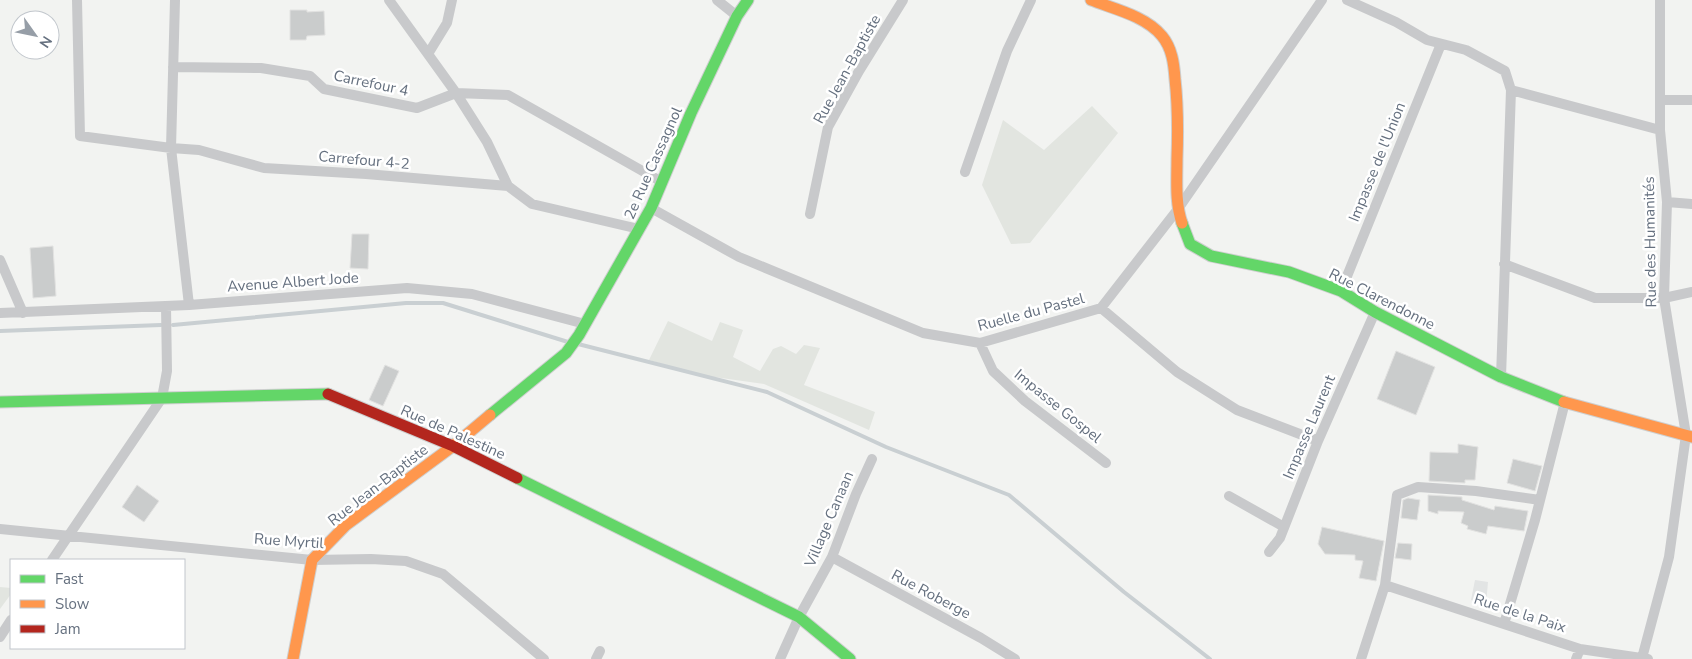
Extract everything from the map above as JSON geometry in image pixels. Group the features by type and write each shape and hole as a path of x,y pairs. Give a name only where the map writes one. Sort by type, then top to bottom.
{"street":[{"name":"Carrefour 4-2","path":"77,0 80,136 199,150 264,168 366,174 508,186"},
{"path":"175,0 171,148 189,305"},
{"path":"388,0 456,93 487,142 508,186 532,204 639,229"},
{"path":"428,54 447,23 452,0"},
{"path":"717,0 737,16"},
{"name":"2e Rue Cassagnol","path":"566,353 579,335 650,208 691,113 737,16 748,0"},
{"name":"Rue Jean-Baptiste","path":"810,214 828,127 903,0"},
{"path":"965,172 1007,51 1031,0"},
{"name":"Rue Clarendonne","path":"1091,0 1144,21 1163,37 1173,56 1177,100 1178,209 1190,244 1211,256 1289,272 1341,291 1374,312 1501,377 1565,402 1689,436"},
{"path":"1101,308 1178,209 1322,0"},
{"path":"1347,0 1396,22 1427,40 1466,50 1505,71 1511,90 1501,377"},
{"name":"Rue des Humanités","path":"1645,658 1669,557 1689,436 1664,298 1667,202 1660,130 1660,0"},
{"name":"Impasse de l'Union","path":"1341,291 1441,44"},
{"name":"Carrefour 4","path":"173,67 261,68 310,76 324,89 417,108 456,93 508,96 662,182"},
{"path":"1511,90 1660,130"},
{"path":"1661,100 1692,100"},
{"path":"1667,202 1692,204"},
{"name":"Ruelle du Pastel","path":"650,208 739,257 923,333 980,343 1101,308 1178,372 1237,410 1318,441"},
{"path":"0,260 22,313"},
{"path":"1504,264 1595,298 1664,298 1692,292"},
{"name":"Avenue Albert Jode","path":"0,313 189,305 407,288 472,294 585,324"},
{"path":"53,559 162,398 167,371 166,306"},
{"name":"Impasse Laurent","path":"1269,552 1280,538 1318,441 1374,312"},
{"name":"Impasse Gospel","path":"980,343 993,371 1025,401 1106,463"},
{"name":"Rue Jean-Baptiste","path":"312,560 346,525 452,446 566,353"},
{"name":"Rue de Palestine","path":"0,402 328,394 452,446 799,617 850,659"},
{"path":"1504,624 1540,500 1565,402"},
{"name":"Village Canaan","path":"780,659 799,617 832,557 872,458"},
{"path":"1361,659 1384,585 1397,495 1418,487 1476,491 1540,500"},
{"path":"1229,496 1284,527"},
{"name":"Rue Myrtil","path":"0,529 312,560 371,559 406,561 443,574 544,659"},
{"name":"Rue Roberge","path":"832,557 981,638 1015,659"},
{"path":"293,659 312,560"},
{"name":"Rue de la Paix","path":"1384,585 1580,649 1645,658"},
{"path":"0,637 10,622"},
{"path":"1576,659 1580,649"}],"shaded area":[{"path":"1092,106 1118,133 1030,243 1011,244 982,185 1003,120 1044,150"},
{"path":"668,321 712,341 720,322 743,330 733,357 760,371 773,349 781,346 796,354 804,345 820,348 804,385 875,412 869,430 764,384 700,375 649,360"},
{"path":"1475,580 1488,582 1486,605 1471,600"},
{"path":"0,587 10,588 10,595 0,609"}],"building":[{"path":"290,10 324,11 325,35 307,36 306,40 290,40"},
{"path":"352,234 369,234 368,269 350,268"},
{"path":"53,246 56,296 33,298 30,248"},
{"path":"1396,351 1435,367 1416,415 1377,399"},
{"path":"385,365 399,371 383,406 369,400"},
{"path":"1458,444 1478,447 1475,480 1465,480 1465,483 1429,481 1430,452 1458,453"},
{"path":"1513,459 1542,466 1535,491 1507,483"},
{"path":"137,485 159,501 144,522 122,507"},
{"path":"1428,495 1462,497 1462,500 1494,510 1495,506 1528,511 1524,531 1488,526 1486,534 1467,529 1468,526 1461,523 1464,512 1438,511 1438,514 1428,511"},
{"path":"1408,498 1420,500 1417,520 1401,518 1403,500"},
{"path":"1322,527 1384,541 1376,581 1359,578 1363,561 1355,560 1355,555 1325,554 1318,544"},
{"path":"1398,543 1412,544 1411,560 1395,558"}],"waterway":[{"path":"173,325 406,303 443,303 568,342"},
{"path":"0,331 161,325"},
{"path":"578,344 767,392 886,447 1009,495 1124,592 1210,659"}],"traffic: fast":[{"path":"490,415 566,353 579,335 651,208 691,113 737,16 748,0"},
{"path":"1182,223 1190,244 1211,256 1289,272 1341,291 1375,312 1501,377 1564,402"},
{"path":"0,402 328,394"},
{"path":"517,478 799,617 850,659"}],"traffic: slow":[{"path":"1091,0 1139,18 1155,29 1168,46 1173,62 1176,89 1178,129 1177,191 1178,208 1182,223"},
{"path":"1564,402 1692,437"},
{"path":"293,659 312,560 346,525 453,446 490,415"}],"traffic: jam":[{"path":"328,394 453,446 517,478"}]}
